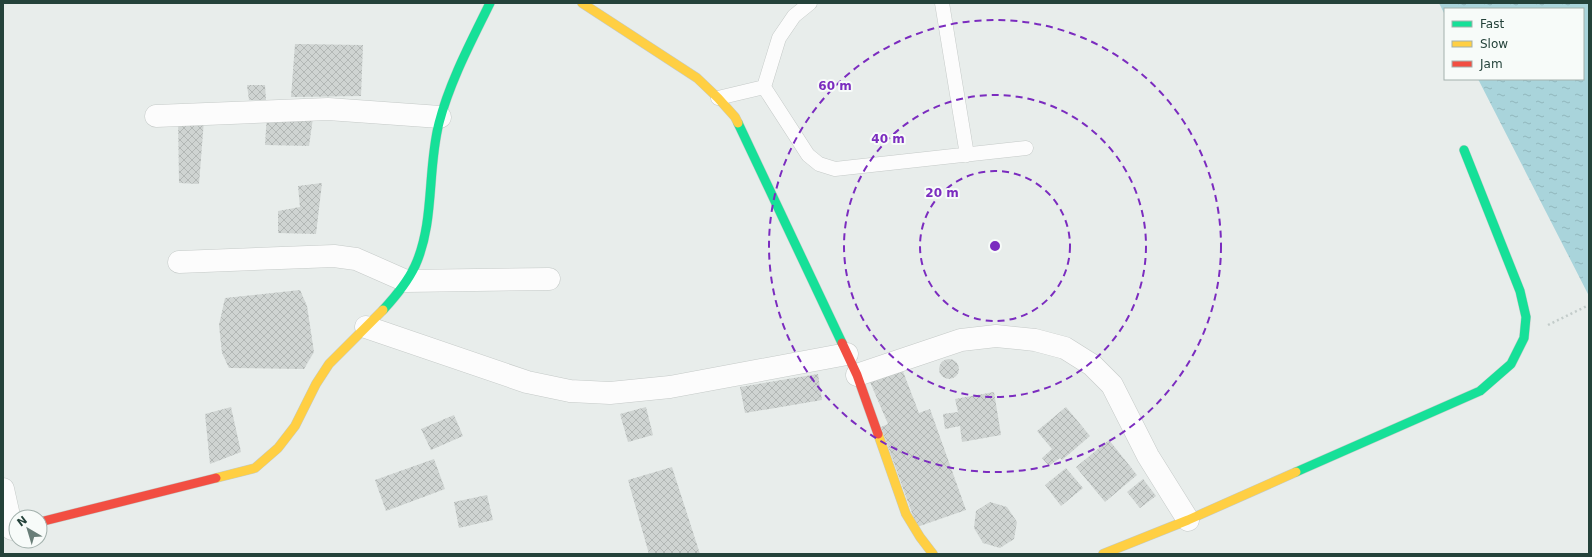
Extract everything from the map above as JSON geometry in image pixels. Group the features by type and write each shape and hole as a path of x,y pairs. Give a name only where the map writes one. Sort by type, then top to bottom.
{"street":[{"path":"48,520 255,468 274,453 290,434 326,368 340,350 388,306 416,265 425,237 434,143 440,117 449,90 490,3"},
{"path":"582,3 697,78 735,117 857,375 906,514 932,554"},
{"path":"156,116 320,109 440,117"},
{"path":"1103,554 1188,520 1480,391 1511,364 1524,338 1526,317 1520,291 1464,150"},
{"path":"179,262 334,256 356,260 406,281 549,279"},
{"path":"366,327 527,382 570,391 610,393 670,387 847,354"},
{"path":"857,375 961,340 996,336 1035,340 1066,348 1092,365 1112,385 1148,456 1188,520"},
{"path":"3,489 8,518"}],"lane":[{"path":"810,3 794,16 779,38 764,88 808,155 819,164 835,168 1026,148"},
{"path":"942,3 967,155"},
{"path":"718,98 764,88"}],"path":[{"path":"1524,338 1582,307 1589,305"}],"water":[{"path":"1439,3 1589,3 1589,296 1479,80 1584,80 1584,8 1444,8 1444,13"}],"building":[{"path":"295,44 363,45 361,96 291,97"},
{"path":"247,85 265,85 266,100 249,100"},
{"path":"314,111 309,146 265,145 267,113"},
{"path":"178,117 204,120 199,184 179,183"},
{"path":"322,183 316,234 278,233 278,211 300,207 298,186"},
{"path":"300,290 307,306 314,352 304,369 229,368 222,353 219,325 225,298"},
{"path":"949,359 956,362 959,369 956,376 949,379 942,376 939,369 942,362"},
{"path":"902,369 919,413 930,409 966,510 917,527 881,427 888,424 870,382"},
{"path":"818,374 822,400 745,413 740,387"},
{"path":"994,392 1001,435 962,442 960,426 945,429 943,414 958,412 955,399"},
{"path":"231,407 241,452 210,464 205,414"},
{"path":"646,407 653,435 628,442 620,414"},
{"path":"1066,407 1090,436 1062,460 1060,458 1049,466 1042,458 1052,449 1037,431"},
{"path":"454,415 463,436 431,450 421,429"},
{"path":"1109,440 1137,475 1105,502 1076,467"},
{"path":"434,459 445,489 386,511 375,480"},
{"path":"672,467 700,554 649,554 628,480"},
{"path":"1066,468 1083,488 1061,506 1045,485"},
{"path":"1143,479 1156,496 1140,508 1127,492"},
{"path":"487,495 493,520 459,528 454,502"},
{"path":"990,502 1007,507 1017,522 1014,539 1000,548 983,543 974,528 976,511"}],"traffic: fast":[{"path":"383,310 408,278 415,266 421,249 426,232 435,141 439,123 455,77 490,3"},
{"path":"738,123 842,343"},
{"path":"1296,472 1480,391 1511,364 1524,338 1526,317 1520,291 1464,150"}],"traffic: slow":[{"path":"582,3 697,78 718,98 735,117 738,123"},
{"path":"216,478 255,468 278,448 295,426 316,384 329,364 383,310"},
{"path":"878,434 906,514 920,537 933,554"},
{"path":"1103,554 1188,520 1296,472"}],"traffic: jam":[{"path":"842,343 857,375 878,434"},
{"path":"48,520 216,478"}]}
